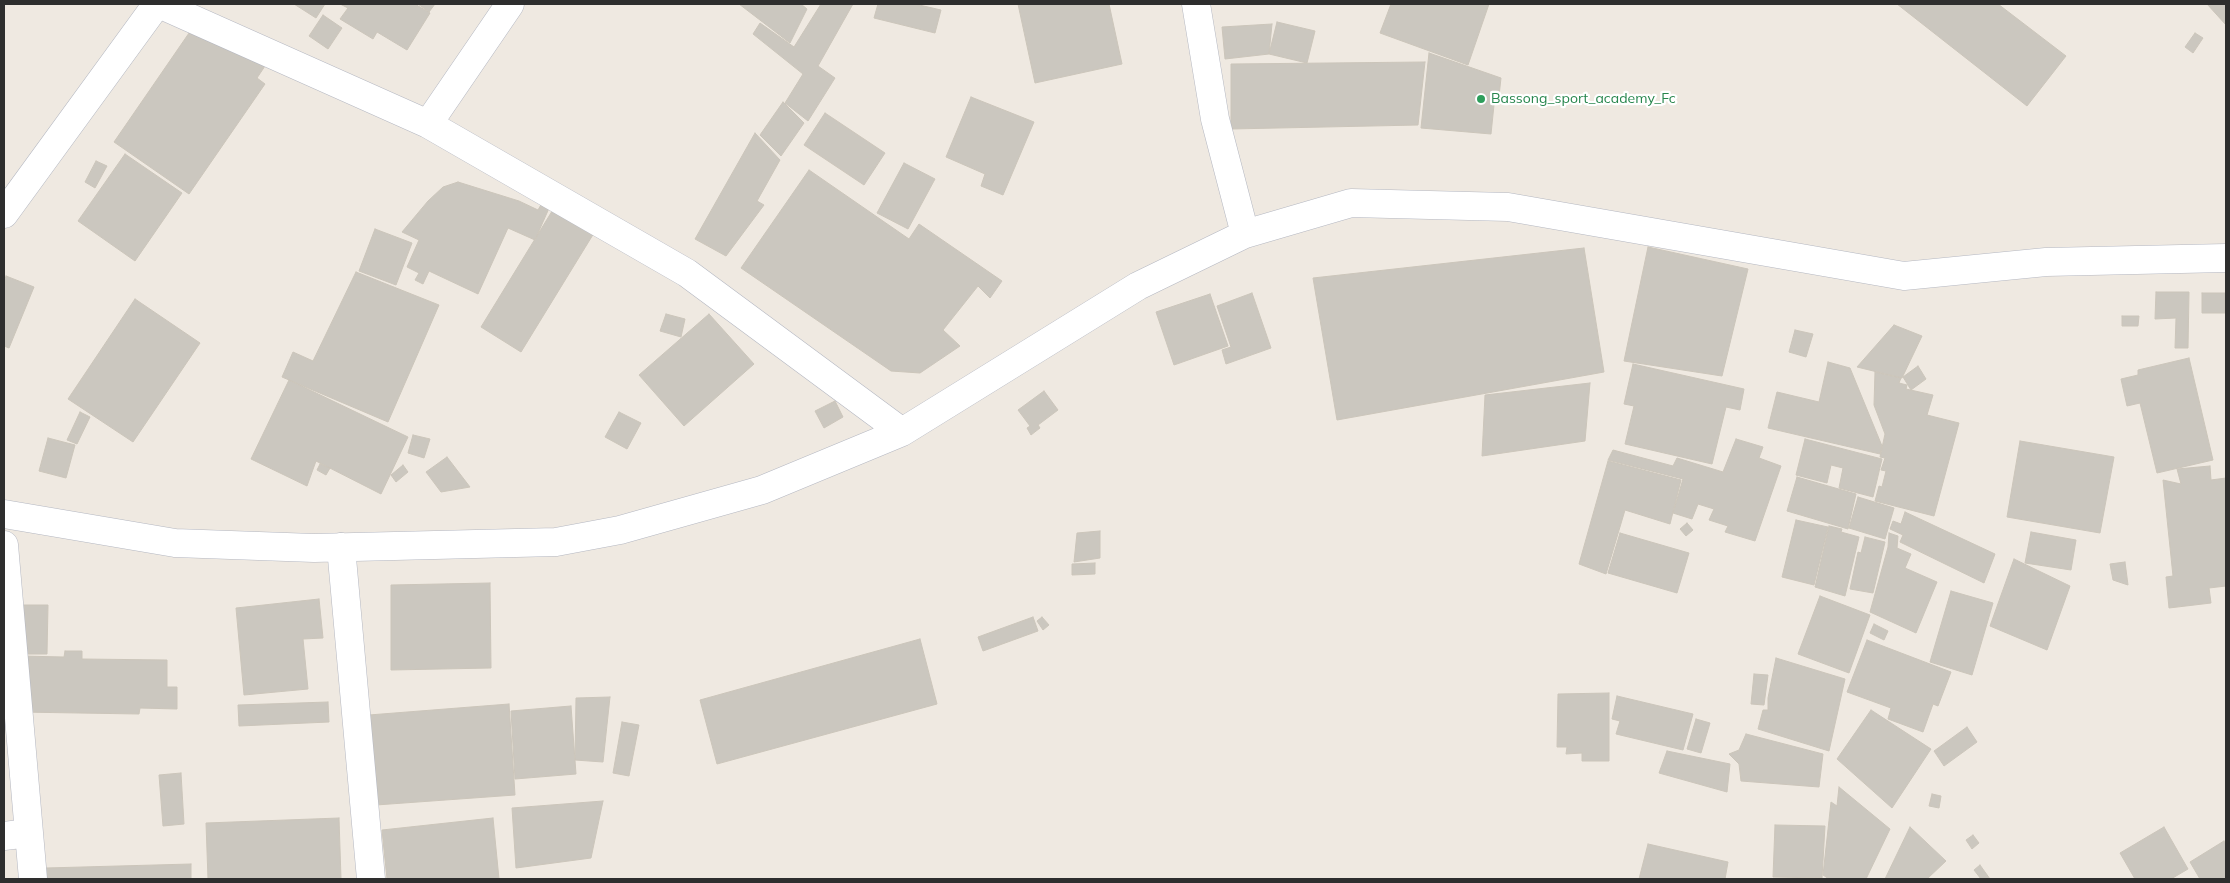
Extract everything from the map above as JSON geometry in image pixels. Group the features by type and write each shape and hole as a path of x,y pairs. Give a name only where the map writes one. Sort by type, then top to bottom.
{"street":[{"path":"4,214 158,4 428,124 687,273 902,432"},
{"path":"428,124 510,4"},
{"path":"1196,4 1215,119 1245,234"},
{"path":"4,514 175,543 341,547 556,542 611,531 762,490 902,432 1138,286 1245,234 1351,203 1498,207 1904,276 2046,262 2226,258"},
{"path":"4,545 16,834 33,879"},
{"path":"341,547 371,879"}],"building":[{"path":"294,4 325,4 316,18"},
{"path":"340,4 415,4 430,13 407,50 377,32 373,39 340,19 348,8"},
{"path":"418,4 435,4 429,12"},
{"path":"739,4 801,4 807,9 790,43"},
{"path":"821,4 853,4 818,66 835,78 808,121 785,103 803,74 753,34 760,23 794,47"},
{"path":"878,4 915,4 941,10 935,33 874,18"},
{"path":"1018,4 1109,4 1122,64 1035,83"},
{"path":"1391,4 1489,4 1468,65 1380,33"},
{"path":"1897,4 1998,4 2066,56 2027,106"},
{"path":"2207,4 2226,4 2226,25"},
{"path":"323,15 342,28 328,49 309,36"},
{"path":"198,20 271,57 257,78 265,84 189,194 114,142"},
{"path":"1277,22 1315,31 1307,63 1269,54"},
{"path":"1272,24 1269,54 1225,59 1222,27"},
{"path":"2195,33 2203,38 2193,53 2185,47"},
{"path":"1429,53 1501,78 1499,96 1495,95 1491,134 1421,128"},
{"path":"1425,62 1418,125 1231,129 1231,64"},
{"path":"971,97 1034,122 1003,195 981,186 985,174 946,157"},
{"path":"783,102 804,123 781,156 760,135"},
{"path":"825,113 885,153 864,185 804,145"},
{"path":"755,133 780,160 757,201 764,205 726,256 695,239"},
{"path":"125,154 182,193 135,261 78,221"},
{"path":"96,161 107,166 95,188 85,182"},
{"path":"904,163 935,179 908,229 877,213"},
{"path":"809,170 909,239 919,224 1002,281 990,298 978,286 943,330 960,346 920,373 891,371 741,268"},
{"path":"458,182 519,201 538,210 542,203 550,206 535,240 508,228 478,294 429,271 423,284 415,280 419,273 407,267 419,240 402,232 428,201 443,187"},
{"path":"554,208 594,233 521,352 481,327"},
{"path":"375,229 412,243 396,285 359,271"},
{"path":"1648,247 1748,269 1722,376 1624,361"},
{"path":"1584,248 1604,372 1337,420 1313,278"},
{"path":"356,272 439,305 388,422 282,377 293,352 313,361"},
{"path":"6,276 34,287 9,348 4,346 4,282"},
{"path":"2156,292 2189,292 2188,348 2175,348 2176,318 2155,319"},
{"path":"1252,293 1271,348 1226,364 1222,350 1231,347 1217,306"},
{"path":"2202,293 2225,293 2225,313 2202,313"},
{"path":"1210,294 1228,346 1174,365 1156,312"},
{"path":"135,299 200,343 133,442 68,399"},
{"path":"666,314 685,319 681,337 660,331"},
{"path":"709,314 754,364 684,426 639,375"},
{"path":"2122,316 2139,316 2138,326 2122,326"},
{"path":"1894,325 1922,336 1902,378 1857,367"},
{"path":"1795,330 1813,334 1806,357 1789,352"},
{"path":"2189,358 2213,460 2157,473 2140,403 2127,406 2121,379 2138,375 2138,370"},
{"path":"1828,362 1850,368 1882,446 1880,454 1768,428 1777,392 1819,402"},
{"path":"1633,364 1744,389 1740,410 1726,407 1712,464 1625,444 1634,406 1624,404"},
{"path":"1918,366 1926,379 1911,390 1903,377"},
{"path":"1875,372 1901,378 1899,383 1907,385 1906,389 1933,395 1927,415 1959,423 1934,516 1875,501 1879,486 1882,487 1886,471 1881,470 1885,458 1880,457 1885,434 1874,405"},
{"path":"289,380 408,437 381,494 316,461 307,486 251,459"},
{"path":"1590,383 1585,441 1482,456 1485,395"},
{"path":"1044,391 1058,410 1038,425 1040,428 1031,435 1027,428 1030,426 1018,410"},
{"path":"835,401 843,417 824,428 815,411"},
{"path":"80,412 90,417 77,444 67,440"},
{"path":"619,412 641,423 627,449 605,437"},
{"path":"413,435 430,439 424,458 408,453"},
{"path":"48,438 75,445 66,478 39,471"},
{"path":"1736,439 1763,447 1759,458 1781,466 1755,541 1725,532 1728,526 1709,520 1714,509 1698,504 1692,519 1673,513 1683,479 1608,460 1613,450 1673,466 1677,458 1723,472"},
{"path":"1805,439 1882,459 1873,497 1839,488 1843,468 1831,465 1827,483 1796,475"},
{"path":"2020,441 2114,457 2100,533 2007,517"},
{"path":"447,457 470,487 441,492 426,472"},
{"path":"1608,461 1681,480 1670,524 1625,510 1606,574 1579,564"},
{"path":"320,464 330,468 326,475 317,470"},
{"path":"403,465 408,472 396,482 391,475"},
{"path":"2210,466 2211,480 2226,478 2226,586 2209,588 2211,603 2169,608 2166,577 2173,576 2163,480 2181,484 2177,469"},
{"path":"1797,477 1856,494 1848,529 1787,511"},
{"path":"1858,497 1894,508 1885,539 1849,528"},
{"path":"1905,512 1995,554 1984,583 1900,542 1903,535 1890,529 1893,521 1901,524"},
{"path":"1796,520 1828,527 1814,585 1782,577"},
{"path":"1687,523 1693,530 1686,536 1680,529"},
{"path":"1829,526 1842,529 1841,532 1859,537 1845,596 1815,587"},
{"path":"1100,531 1100,558 1074,562 1077,533"},
{"path":"2031,532 2076,540 2071,570 2025,563"},
{"path":"1620,533 1689,553 1677,593 1608,573"},
{"path":"1889,533 1898,536 1897,548 1911,554 1905,568 1937,582 1916,633 1870,612 1888,547"},
{"path":"1865,537 1885,542 1873,593 1850,589 1858,552 1861,553"},
{"path":"2014,559 2070,586 2047,650 1990,626"},
{"path":"2125,562 2128,585 2113,580 2110,564"},
{"path":"1095,563 1095,574 1072,575 1072,564"},
{"path":"490,583 491,668 391,670 391,585"},
{"path":"1951,591 1993,603 1972,675 1930,662"},
{"path":"1820,596 1870,615 1849,673 1798,654"},
{"path":"319,599 323,638 303,639 308,689 244,695 236,608"},
{"path":"20,605 48,605 47,654 20,654"},
{"path":"1033,617 1038,631 983,651 978,637"},
{"path":"1042,617 1049,625 1043,630 1037,621"},
{"path":"1874,624 1888,631 1884,640 1870,633"},
{"path":"920,639 937,704 717,764 700,700"},
{"path":"1867,640 1951,672 1938,706 1933,704 1923,732 1888,719 1891,708 1847,692"},
{"path":"65,651 82,651 82,659 167,660 167,687 177,687 177,709 140,708 139,714 19,712 21,656 64,657"},
{"path":"1776,658 1845,679 1829,751 1758,729 1763,710 1768,710 1768,698"},
{"path":"1754,674 1768,675 1764,705 1751,704"},
{"path":"1609,693 1609,761 1582,761 1582,753 1566,754 1567,747 1557,747 1558,694"},
{"path":"1617,696 1693,714 1683,750 1616,734 1620,721 1612,719"},
{"path":"610,697 603,762 575,760 576,698"},
{"path":"328,702 329,722 239,726 238,705"},
{"path":"509,704 515,795 376,805 369,715"},
{"path":"571,706 576,774 515,779 511,711"},
{"path":"1871,710 1931,749 1892,808 1837,759"},
{"path":"1696,719 1710,723 1701,753 1687,749"},
{"path":"622,722 639,725 629,776 613,773"},
{"path":"1967,727 1977,742 1944,766 1934,751"},
{"path":"1746,734 1823,754 1819,787 1741,781 1739,764 1729,754 1739,750"},
{"path":"1667,751 1730,764 1727,792 1659,773"},
{"path":"181,773 184,824 163,826 159,775"},
{"path":"1839,787 1890,829 1866,879 1829,879 1823,875 1831,802 1837,806"},
{"path":"1932,794 1941,796 1939,808 1929,806"},
{"path":"603,801 591,858 516,868 512,808"},
{"path":"339,818 341,879 208,879 206,823"},
{"path":"493,818 499,879 387,879 382,830"},
{"path":"1775,825 1825,826 1822,878 1773,877"},
{"path":"1910,827 1946,861 1927,879 1885,879"},
{"path":"2164,827 2188,869 2171,879 2135,879 2120,853"},
{"path":"1973,835 1979,843 1972,849 1966,840"},
{"path":"2224,841 2226,845 2226,879 2200,879 2190,862"},
{"path":"1648,844 1728,862 1725,879 1639,879"},
{"path":"191,864 191,879 46,879 46,868"},
{"path":"1980,865 1990,879 1981,879 1974,870"}],"place":[{"name":"Bassong_sport_academy_Fc","path":"1481,99"}]}
